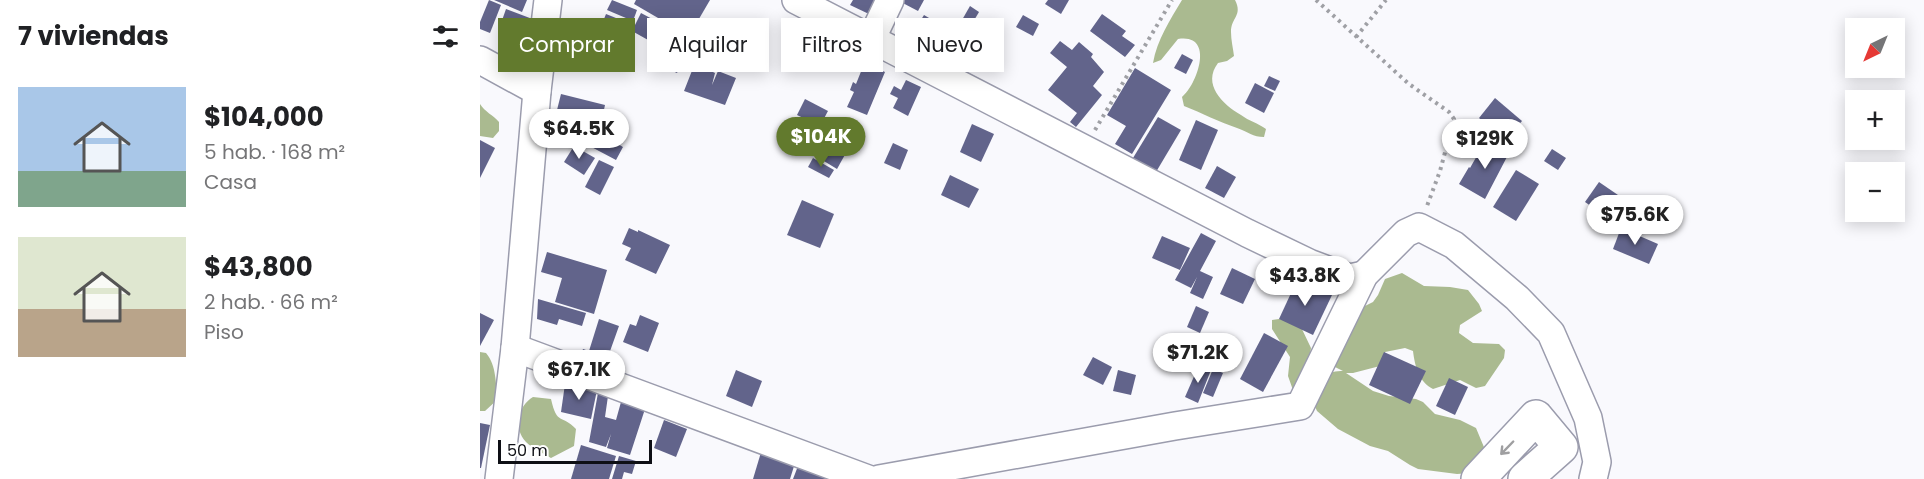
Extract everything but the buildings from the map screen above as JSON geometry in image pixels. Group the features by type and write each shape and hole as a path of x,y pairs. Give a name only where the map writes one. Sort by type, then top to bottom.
{"highway":[{"path":"1478,479 1536,417 1561,447 1525,479"}],"street":[{"path":"499,479 548,0"},
{"path":"796,0 831,18"},
{"path":"881,18 890,0"},
{"path":"883,45 1309,263 1350,278 1364,274"},
{"path":"480,60 537,91"},
{"path":"879,479 1300,406 1364,274 1406,233 1419,227 1454,245 1517,298 1551,333 1588,418 1597,462 1593,479"},
{"path":"514,348 868,479"}],"path":[{"path":"1084,149 1172,0"},
{"path":"1316,0 1409,84 1449,112 1454,120 1440,171 1419,227"},
{"path":"1356,37 1386,0"}],"green space":[{"path":"1182,0 1235,0 1238,10 1231,32 1234,56 1218,63 1212,78 1213,86 1227,105 1266,129 1264,137 1184,106 1182,97 1193,82 1200,61 1200,51 1189,39 1178,39 1161,60 1153,63 1161,38"},
{"path":"480,104 499,122 499,131 493,138 480,136"},
{"path":"1402,273 1424,286 1468,290 1482,311 1460,325 1459,333 1473,343 1499,344 1505,350 1504,358 1485,386 1476,388 1460,380 1433,389 1424,382 1419,373 1413,351 1405,348 1385,352 1380,366 1346,373 1373,391 1389,396 1416,399 1423,402 1435,414 1460,420 1476,428 1486,452 1485,472 1457,474 1418,469 1388,451 1370,446 1338,429 1317,411 1310,396 1319,382 1327,375 1343,371 1331,365 1357,310 1373,302 1385,279"},
{"path":"1272,320 1293,320 1300,325 1311,348 1306,381 1294,393 1288,376 1290,357 1272,329"},
{"path":"480,352 486,353 492,363 498,399 485,411 480,411"},
{"path":"533,397 551,399 555,413 576,429 574,446 551,458 526,442 520,430 519,418 524,406"}]}
